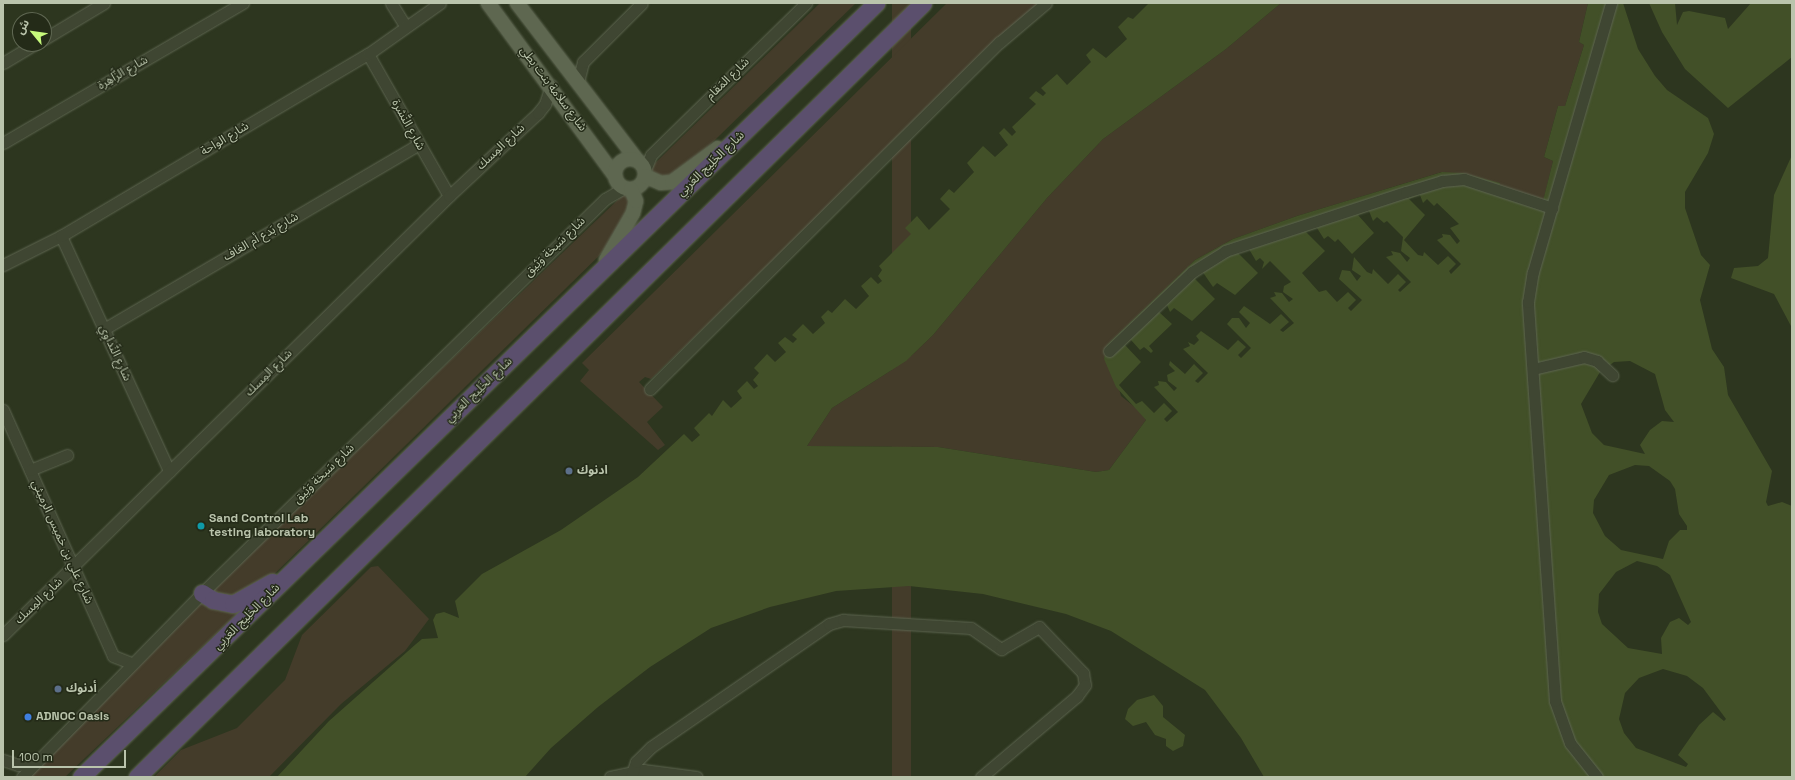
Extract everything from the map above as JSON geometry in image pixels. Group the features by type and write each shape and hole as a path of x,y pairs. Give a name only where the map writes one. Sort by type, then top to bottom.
{"highway":[{"name":"شارع الخَلِيج العَربِي","path":"81,777 876,3"},
{"path":"137,777 923,3"},
{"path":"202,592 225,604 242,602 308,557"}],"main road":[{"name":"شارع سلامة بنت بطي","path":"488,3 551,85 636,201 633,213 601,270"},
{"name":"شارع سلامة بنت بطي","path":"517,3 614,131 643,164"},
{"path":"594,144 607,146 614,131"},
{"path":"643,164 638,187 622,183 621,161 643,164 661,183 672,182 730,138 745,131"}],"street":[{"path":"52,34 104,3"},
{"name":"شارع الزَّاهِرة","path":"3,143 243,3"},
{"path":"391,3 406,27"},
{"name":"شارع الواحة","path":"3,265 61,236 368,54 440,3"},
{"path":"578,82 582,62 642,3"},
{"name":"شارع المَقام","path":"643,164 806,3"},
{"path":"650,389 1000,42 1046,3"},
{"path":"1597,777 1570,742 1555,701 1530,287 1610,3"},
{"path":"3,63 22,52"},
{"name":"شارع النَّشرة","path":"368,54 448,196"},
{"path":"563,64 582,62"},
{"name":"شارع المِسك","path":"3,636 448,196 538,113 545,104 551,85"},
{"name":"شارع المِسك","path":"538,113 554,107 567,107"},
{"name":"شارع بَدع أم الغاف","path":"104,329 419,144"},
{"path":"1109,352 1192,272 1224,251 1442,181 1464,179 1552,208"},
{"name":"شارع سَبخة وَثِيق","path":"22,777 131,663 202,592 622,183"},
{"name":"شارع النَّداوِي","path":"61,236 169,471"},
{"path":"1534,369 1584,357 1597,360 1610,373"},
{"name":"شارع علي بن خميس الرميثي","path":"3,410 113,656 131,663"},
{"path":"30,470 67,455"},
{"path":"631,774 651,747 829,624 843,620 971,628 1001,649 1039,627 1083,673 1085,685 1077,696 981,777"},
{"path":"3,760 18,765 32,765"},
{"name":"شارع سَبخة وَثِيق","path":"15,777 32,765"},
{"path":"610,777 631,774 697,777"}],"shaded area":[{"path":"820,3 856,3 681,173 659,178 650,168"},
{"path":"892,3 911,3 911,777 892,777"},
{"path":"947,3 1041,3 981,54 831,205 651,379 645,377 639,382 663,407 647,422 665,445 658,450 580,381 589,370 582,363"},
{"path":"1149,3 1281,3 1226,49 1103,139 1047,198 933,335 906,361 832,408 807,446 938,447 1096,472 1109,470 1146,420 1116,387 1104,359 1107,345 1195,260 1233,239 1297,216 1442,172 1462,173 1500,183 1499,189 1543,201 1553,161 1544,157 1558,106 1565,106 1584,45 1579,42 1588,3 1623,3 1638,49 1655,76 1667,90 1708,118 1714,134 1708,153 1685,192 1685,208 1701,255 1710,265 1700,300 1712,349 1724,367 1728,395 1772,471 1766,502 1768,506 1782,502 1792,506 1792,777 1264,777 1241,738 1205,690 1111,631 1066,614 983,594 909,586 836,591 770,607 711,628 650,667 598,707 551,748 525,777 277,777 329,721 416,644 422,639 438,638 433,620 436,614 444,612 459,618 455,601 482,574 561,530 638,477 684,434 692,442 700,435 694,428 709,413 712,416 723,400 731,408 742,398 737,391 747,381 754,389 758,386 753,380 759,373 754,368 767,354 775,362 786,352 778,343 785,337 793,343 797,339 792,335 803,324 813,334 825,323 821,317 828,310 832,313 845,299 856,309 869,296 861,286 871,277 878,284 882,281 878,276 882,270 879,266 911,234 905,228 917,216 929,230 950,209 940,199 949,189 954,193 974,172 967,163 983,146 995,157 1008,145 999,133 1004,128 1012,136 1016,132 1012,127 1036,104 1029,98 1036,91 1043,96 1046,93 1041,88 1057,74 1067,85 1091,62 1086,55 1093,48 1106,58 1127,39 1118,27 1128,17 1133,19","holes":["1630,361 1655,374 1665,410 1674,422 1662,421 1650,430 1640,445 1645,454 1604,445 1592,433 1581,404 1600,372 1614,362","1635,465 1649,466 1670,481 1675,489 1679,514 1687,526 1687,530 1680,530 1669,541 1663,559 1621,550 1605,536 1593,513 1594,500 1609,475","1637,561 1657,566 1670,575 1691,622 1688,625 1679,618 1670,622 1661,638 1662,654 1628,648 1602,624 1598,612 1599,594 1616,572","1663,669 1687,676 1703,688 1726,719 1724,721 1713,712 1699,725 1678,755 1688,764 1686,767 1636,748 1624,733 1619,719 1625,693 1639,678"]},
{"path":"1281,3 1588,3 1579,42 1584,45 1565,106 1558,106 1544,157 1553,161 1543,202 1499,189 1500,183 1442,172 1297,216 1233,239 1195,260 1107,345 1121,396 1141,412 1146,420 1109,470 1096,472 938,447 807,446 832,408 906,361 933,335 1047,198 1103,139 1226,49"},
{"path":"1649,3 1675,3 1677,25 1683,12 1689,11 1725,18 1728,29 1751,3 1792,3 1792,57 1728,108 1685,69 1662,32"},
{"path":"1792,155 1792,328 1774,294 1731,278 1734,268 1758,266 1768,258 1774,195"},
{"path":"626,192 633,200 605,250 259,589 229,599 211,590"},
{"path":"378,566 429,619 405,651 341,704 269,777 154,777 181,750 237,728 285,680 302,635 371,567"},
{"path":"204,600 242,609 65,777 28,777"},
{"path":"1154,695 1163,706 1163,717 1185,735 1183,746 1173,751 1166,746 1166,739 1155,735 1146,722 1133,726 1125,719 1128,709 1137,700"}],"pier":[{"path":"1420,195 1423,203 1427,199 1434,206 1437,203 1459,224 1450,228 1460,241 1457,244 1450,235 1442,234 1443,237 1437,240 1461,264 1451,274 1449,271 1456,264 1448,256 1438,265 1424,252 1423,256 1418,255 1404,240 1425,215 1409,199"},
{"path":"1369,211 1373,221 1377,217 1384,223 1387,221 1403,237 1401,251 1410,258 1407,262 1400,253 1391,251 1393,255 1386,257 1411,282 1400,292 1398,290 1406,282 1398,274 1388,284 1373,269 1372,274 1367,272 1354,257 1352,270 1361,276 1357,281 1350,271 1342,270 1339,279 1362,300 1351,311 1348,308 1356,300 1348,292 1337,302 1326,290 1319,292 1302,273 1325,251 1306,232 1317,228 1324,239 1328,236 1335,242 1338,239 1352,254 1374,233 1358,215"},
{"path":"1249,249 1256,261 1260,258 1264,262 1262,269 1270,261 1291,282 1284,286 1283,292 1293,299 1289,302 1282,293 1274,292 1276,296 1270,298 1294,323 1283,332 1280,330 1289,322 1281,314 1270,324 1244,306 1239,312 1250,323 1246,328 1239,318 1232,318 1227,324 1251,348 1241,358 1238,355 1246,347 1238,340 1228,350 1201,331 1196,336 1199,340 1194,345 1188,342 1190,346 1183,349 1208,373 1198,383 1195,381 1203,373 1194,364 1185,374 1170,361 1169,365 1175,371 1167,375 1168,381 1177,388 1174,391 1166,382 1158,381 1159,385 1154,387 1178,412 1167,422 1164,419 1172,411 1164,403 1154,413 1142,401 1136,404 1119,385 1141,362 1125,345 1131,340 1140,350 1144,347 1151,353 1153,351 1149,346 1172,324 1159,312 1167,305 1170,312 1174,308 1192,321 1215,299 1195,279 1202,271 1213,287 1217,283 1235,295 1258,273 1238,253"}],"place":[{"name":"ادنوك","path":"569,471"},
{"name":"Sand Control Lab testing laboratory","path":"201,526"},
{"name":"أدنوك","path":"58,689"},
{"name":"ADNOC Oasis","path":"28,717"}]}
